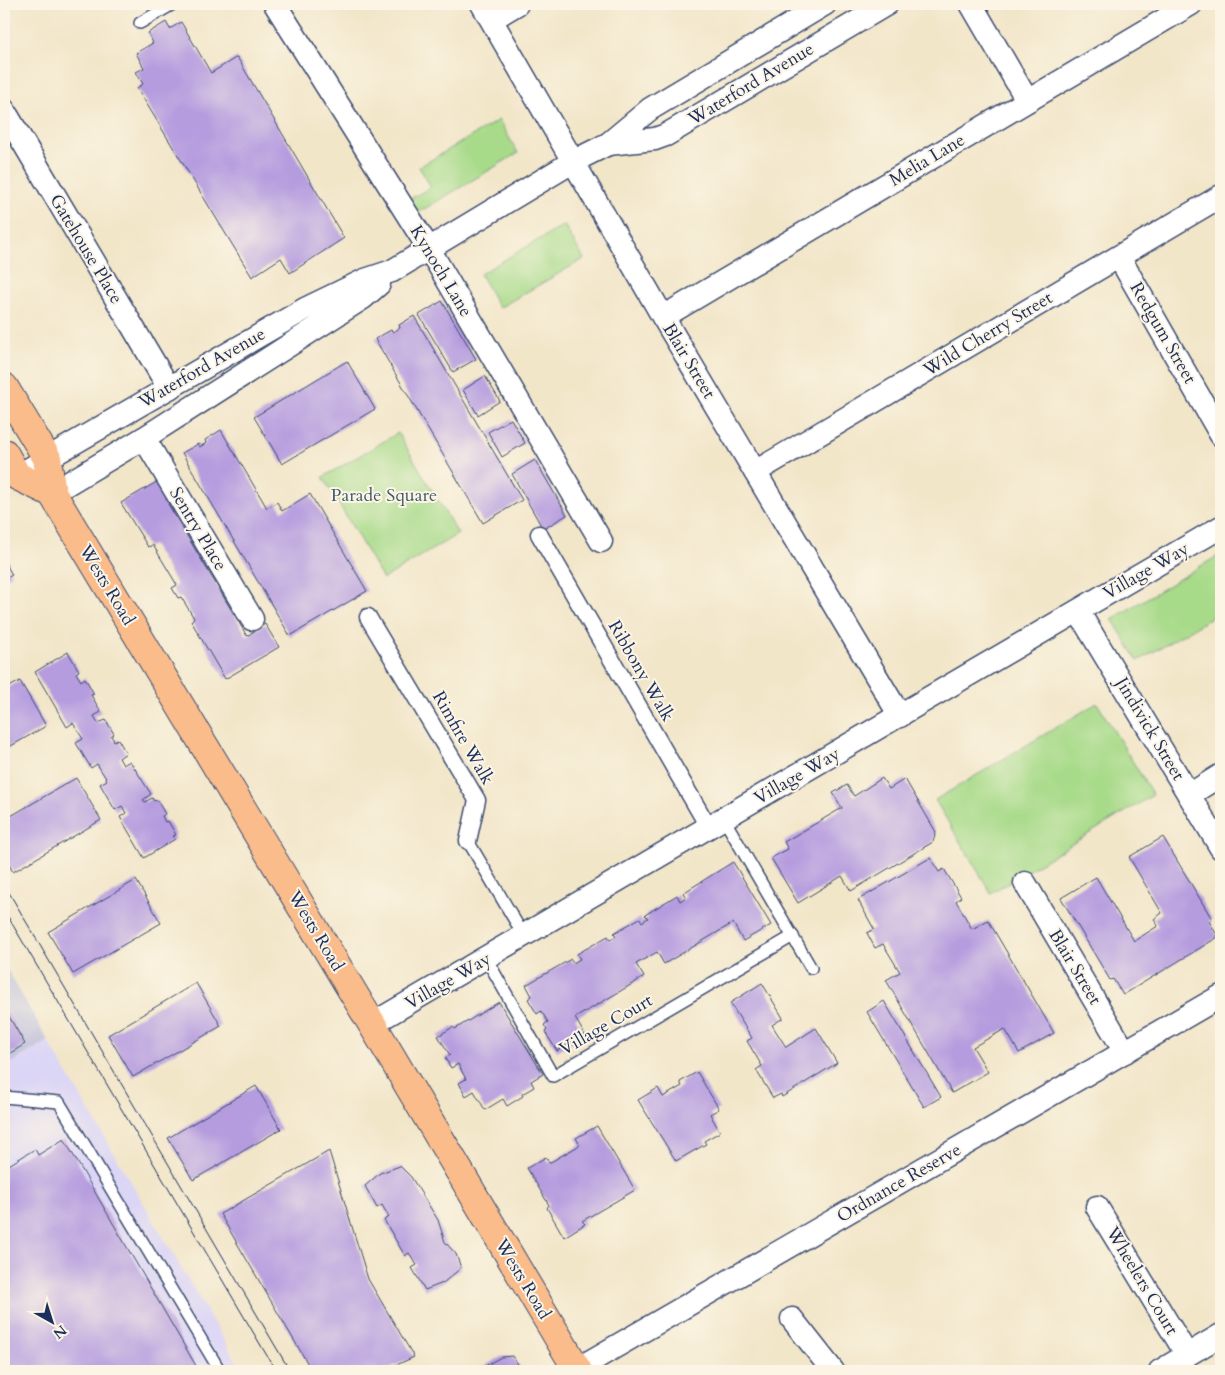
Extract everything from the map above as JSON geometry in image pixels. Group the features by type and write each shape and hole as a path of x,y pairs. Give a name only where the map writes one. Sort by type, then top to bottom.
{"main road":[{"name":"Wests Road","path":"4,387 47,458 52,493 372,1024 577,1370"},
{"path":"4,453 17,476 52,493"}],"street":[{"name":"Kynoch Lane","path":"275,4 429,249 601,540"},
{"path":"487,11 517,4"},
{"name":"Waterford Avenue","path":"52,493 144,438 362,298 392,271 574,161 608,144 650,109 825,4"},
{"name":"Waterford Avenue","path":"608,144 656,139 666,135 888,4"},
{"path":"970,4 1027,100"},
{"name":"Melia Lane","path":"663,317 1191,4"},
{"name":"Blair Street","path":"487,11 663,317 900,716"},
{"name":"Gatehouse Place","path":"4,110 169,388"},
{"name":"Wild Cherry Street","path":"755,472 1221,196"},
{"name":"Redgum Street","path":"1119,257 1221,435"},
{"name":"Waterford Avenue","path":"17,476 305,309 365,280 392,271"},
{"name":"Sentry Place","path":"144,438 252,620"},
{"name":"Village Way","path":"372,1024 1221,527"},
{"name":"Ribbony Walk","path":"539,534 717,823"},
{"name":"Jindivick Street","path":"1078,611 1221,848"},
{"name":"Rimfire Walk","path":"368,617 476,800 468,841"},
{"path":"1189,795 1221,775"},
{"name":"Blair Street","path":"1025,882 1125,1052"},
{"name":"Ordnance Reserve","path":"577,1370 1221,996"},
{"name":"Wheelers Court","path":"1097,1207 1187,1355"},
{"path":"792,1319 833,1371"},
{"path":"1160,1371 1221,1335"}],"lane":[{"path":"140,23 173,4"},
{"path":"717,823 793,936 811,968"},
{"name":"Rimfire Walk","path":"468,841 524,936"},
{"name":"Village Court","path":"486,958 553,1076 793,936"},
{"path":"4,1097 59,1102 220,1371"}],"shaded area":[{"path":"4,964 48,1041 4,1067"},
{"path":"48,1041 242,1371 4,1371 4,1067"}],"green space":[{"path":"499,120 518,153 416,214 408,200 431,187 419,167"},
{"path":"564,225 584,259 499,308 480,274"},
{"name":"Parade Square","path":"398,433 458,534 383,579 323,477"},
{"path":"1221,554 1221,612 1138,661 1112,619"},
{"path":"1097,703 1153,795 991,893 935,800"}],"building":[{"path":"166,22 170,29 181,22 211,73 237,57 344,238 290,273 281,258 252,277 137,88 143,84 136,72 144,68 136,53 153,43 148,33"},
{"path":"442,301 476,359 453,372 419,315"},
{"path":"414,316 522,500 483,523 375,339 391,330 393,332 400,328 399,325"},
{"path":"347,361 375,409 282,464 254,417"},
{"path":"485,376 500,401 478,415 463,390"},
{"path":"511,419 525,443 502,457 488,432"},
{"path":"221,430 267,508 277,502 282,511 310,494 367,591 290,636 182,453 198,444 200,447 206,443 205,440"},
{"path":"535,460 567,515 543,529 512,474"},
{"path":"160,480 173,501 168,504 247,636 265,624 279,647 225,679 191,621 194,618 181,597 178,598 172,588 177,585 153,545 148,547 121,503"},
{"path":"4,560 12,575 4,580"},
{"path":"68,652 79,671 76,673 81,681 85,678 94,694 91,695 101,712 94,716 98,723 106,720 114,734 111,736 114,741 118,739 126,753 119,758 123,765 130,761 151,794 143,800 145,802 152,798 154,801 157,800 165,814 162,816 165,822 168,821 176,835 173,836 175,839 144,858 120,817 126,813 122,806 115,810 100,784 107,780 97,764 91,768 76,743 83,739 73,723 67,727 35,672"},
{"path":"20,681 46,726 4,750 4,690"},
{"path":"76,778 101,820 13,872 4,856 4,820"},
{"path":"882,778 889,789 905,779 936,832 933,842 851,891 842,876 798,903 771,858 788,849 784,842 842,808 833,793 847,785 854,796"},
{"path":"1163,837 1212,919 1209,921 1218,937 1123,995 1113,979 1110,980 1061,898 1096,877 1134,941 1158,926 1154,919 1162,913 1129,857"},
{"path":"930,858 939,872 944,869 961,897 956,901 972,929 988,920 1054,1033 1019,1053 1005,1029 973,1047 988,1072 952,1093 886,980 900,972 883,944 875,948 867,933 874,929 858,900"},
{"path":"733,862 771,925 743,941 733,923 664,964 657,952 636,964 644,977 575,1018 585,1035 557,1051 545,1032 547,1030 544,1025 548,1022 541,1011 537,1014 528,999 532,996 526,985 571,959 573,963 580,959 577,954 608,936 610,940 616,936 614,933 640,918 642,922 648,918 645,915 677,895 680,901 686,897 683,893"},
{"path":"136,880 161,923 73,974 48,932"},
{"path":"196,983 221,1026 133,1077 108,1035"},
{"path":"762,983 783,1018 772,1025 786,1047 816,1028 837,1063 782,1097 781,1094 773,1098 756,1070 762,1066 747,1041 752,1038 730,1003"},
{"path":"884,1001 941,1097 924,1107 867,1012"},
{"path":"499,1002 543,1074 531,1081 534,1087 507,1106 503,1099 485,1110 474,1091 466,1096 459,1083 466,1079 458,1064 451,1068 445,1058 450,1055 438,1036 453,1027 455,1029"},
{"path":"4,1008 25,1044 4,1057"},
{"path":"697,1072 719,1109 710,1114 720,1132 704,1141 706,1144 676,1161 638,1100 658,1088 663,1097 682,1086 680,1082"},
{"path":"256,1086 281,1129 193,1180 168,1138"},
{"path":"597,1126 635,1190 582,1221 585,1224 564,1237 547,1208 549,1205 527,1168 546,1157 549,1163 580,1145 576,1138"},
{"path":"64,1139 199,1371 4,1371 4,1168 35,1149 38,1155"},
{"path":"329,1151 368,1279 414,1357 383,1371 312,1371 220,1214"},
{"path":"400,1166 411,1177 438,1220 445,1242 456,1254 461,1268 443,1283 425,1290 412,1268 417,1265 409,1253 405,1256 384,1220 389,1217 382,1205 377,1208 365,1186 380,1173"},
{"path":"512,1356 523,1371 484,1371 483,1367 501,1357"}],"tram line":[{"path":"4,884 290,1371"},
{"path":"4,910 276,1371"}]}
